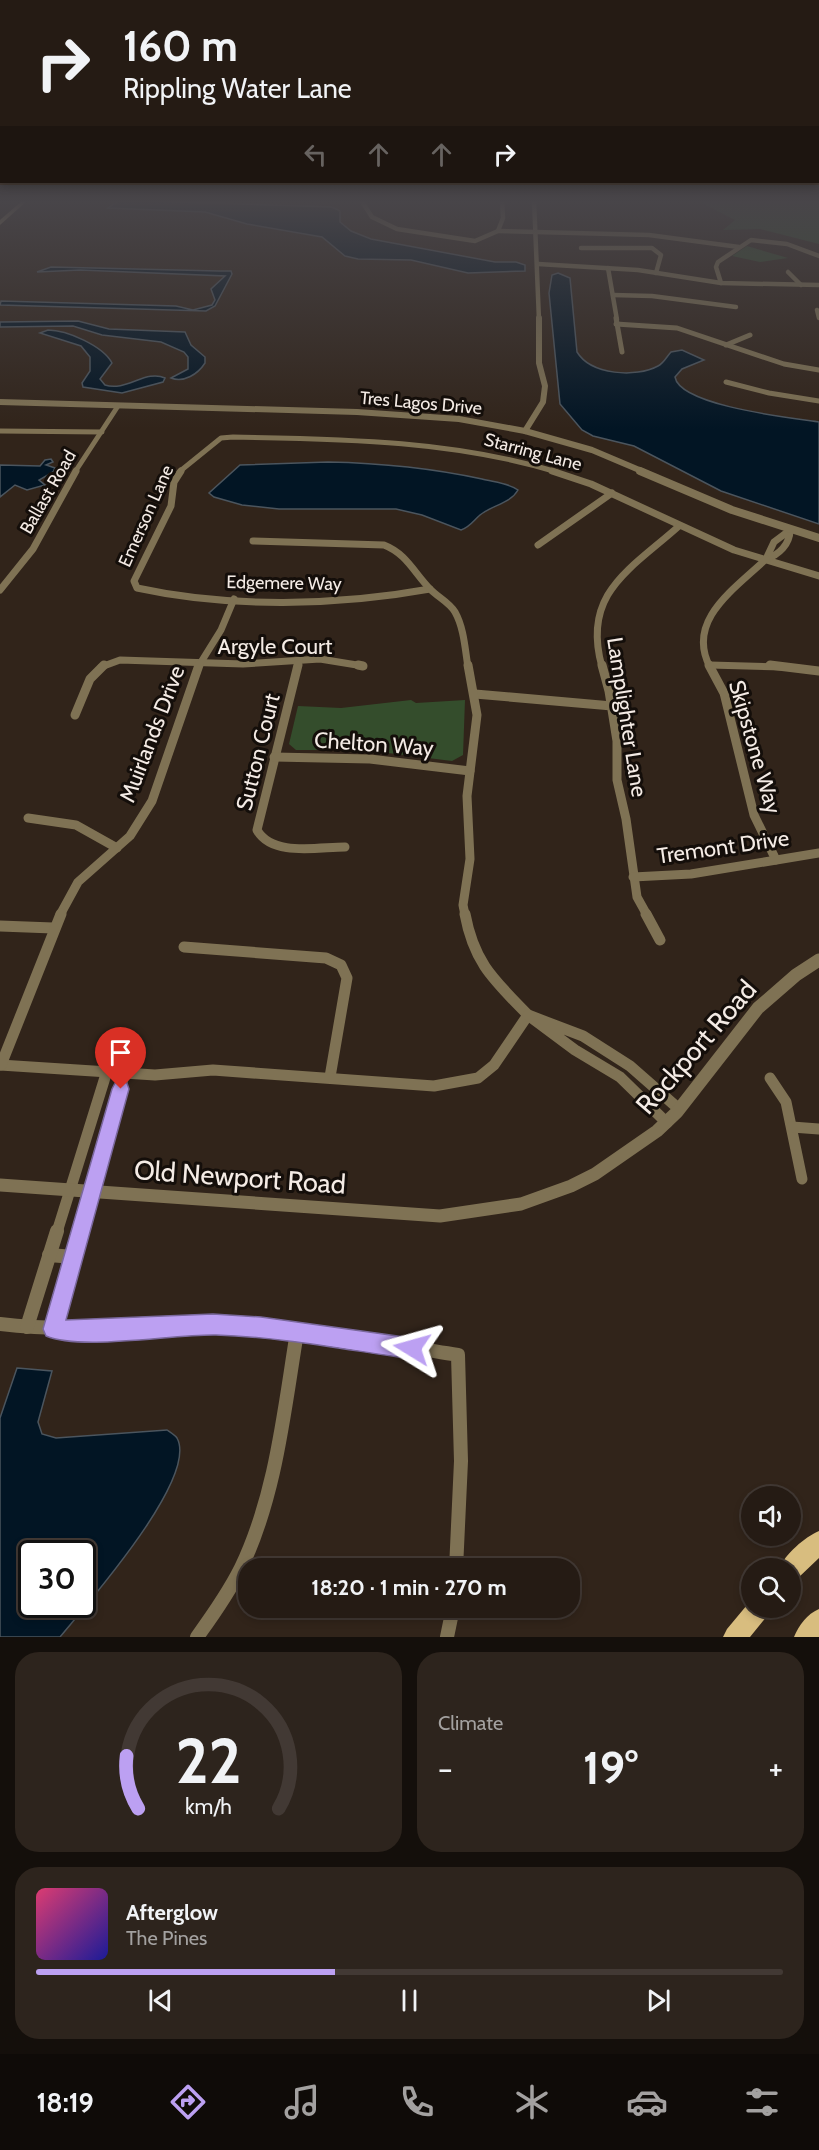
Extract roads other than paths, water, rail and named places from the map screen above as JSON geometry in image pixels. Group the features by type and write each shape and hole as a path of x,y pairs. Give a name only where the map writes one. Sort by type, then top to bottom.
{"main road":[{"path":"801,1559 819,1542"},
{"path":"735,1637 751,1618"},
{"path":"806,1637 819,1621"}],"street":[{"path":"525,431 543,402 544,386 539,363 538,276"},
{"path":"610,276 622,352"},
{"path":"678,276 721,283 819,285"},
{"path":"719,276 721,283"},
{"path":"792,276 801,285"},
{"path":"613,295 652,296 736,307"},
{"path":"817,310 819,318"},
{"path":"616,324 672,327 776,363 819,370"},
{"path":"726,345 750,335"},
{"path":"726,382 769,393 819,401"},
{"name":"Tres Lagos Drive","path":"0,402 411,415 459,419 525,431 616,459 722,506 819,538"},
{"name":"Ballast Road","path":"0,590 33,549 61,494 118,406"},
{"path":"0,431 102,432"},
{"name":"Starring Lane","path":"221,438 378,439 467,449 534,465 579,479 679,526 766,559 819,576"},
{"name":"Emerson Lane","path":"137,588 134,581 171,506 174,482 179,472 221,438"},
{"path":"538,545 612,493"},
{"name":"Lamplighter Lane","path":"660,940 637,897 626,819 616,780 617,741 612,706 596,646 598,612 613,584 679,526"},
{"name":"Skipstone Way","path":"776,860 754,815 724,693 702,648 702,637 708,619 715,608 766,559 777,556 790,538 790,530"},
{"path":"253,541 384,544 397,550 410,562 430,589 454,610 461,626 464,654 475,694 477,715 467,796 470,860 463,905 471,940 491,977 528,1015 586,1057 620,1077 667,1123"},
{"name":"Edgemere Way","path":"137,588 234,599 364,599 392,597 430,589"},
{"name":"Muirlands Drive","path":"0,1065 53,928 78,882 130,836 152,801 199,664 221,630 234,599"},
{"name":"Argyle Court","path":"75,715 94,671 104,662 120,660 199,664 320,659 363,666"},
{"name":"Sutton Court","path":"299,660 257,830 263,841 277,847 345,847"},
{"path":"710,665 769,664 819,671"},
{"path":"475,694 504,694 563,703 612,706"},
{"name":"Chelton Way","path":"274,756 370,759 470,771"},
{"path":"28,818 76,825 117,848"},
{"name":"Tremont Drive","path":"633,877 691,874 819,853"},
{"path":"0,926 53,928"},
{"path":"184,947 326,958 341,965 347,978 330,1077"},
{"name":"Rockport Road","path":"476,1215 523,1205 558,1194 621,1160 667,1123 734,1032 765,998 819,960"},
{"path":"528,1015 593,1043 630,1066 679,1109"},
{"path":"0,1065 155,1075 213,1070 434,1086 478,1078 495,1065 528,1015"},
{"path":"586,1057 593,1043"},
{"path":"27,1327 108,1071"},
{"path":"53,1329 125,1072"},
{"path":"770,1078 786,1102 802,1179"},
{"path":"792,1127 819,1129"},
{"path":"88,1133 108,1135"},
{"name":"Old Newport Road","path":"0,1185 440,1216 476,1215"},
{"path":"49,1255 74,1257"},
{"path":"0,1324 80,1331 213,1324 297,1332 458,1355 460,1461 456,1558"},
{"path":"197,1637 224,1600 247,1556 262,1510 297,1332"},
{"path":"447,1637 451,1618"}],"water":[{"path":"225,276 231,276 215,306 206,311 0,305 1,301 176,306 193,310 212,305 215,300 211,289"},
{"path":"552,276 570,278 577,352 592,366 614,372 638,372 658,366 671,352 682,350 704,360 682,369 675,377 682,387 696,396 739,409 819,422 819,524 721,491 634,446 593,436 582,430 560,404 549,293"},
{"path":"78,321 109,329 185,332 191,345 205,357 205,363 199,371 190,376 176,379 171,378 188,369 188,357 184,352 161,342 102,335 73,326 0,327 0,322"},
{"path":"48,330 84,340 101,351 112,363 100,379 105,385 121,386 151,376 165,378 163,382 122,393 83,387 82,383 90,371 90,357 81,346 40,333"},
{"path":"51,459 53,462 46,465 55,468 53,472 39,480 45,485 27,490 15,485 0,497 0,465 40,466 45,460"},
{"path":"328,462 425,469 501,483 518,490 515,495 480,515 461,530 422,515 396,509 279,509 242,505 214,497 209,493 240,465"},
{"path":"17,1368 52,1371 38,1422 42,1434 56,1438 167,1430 177,1438 179,1457 172,1481 157,1510 96,1593 96,1540 18,1540 18,1618 76,1618 60,1637 0,1637 0,1418"}]}
